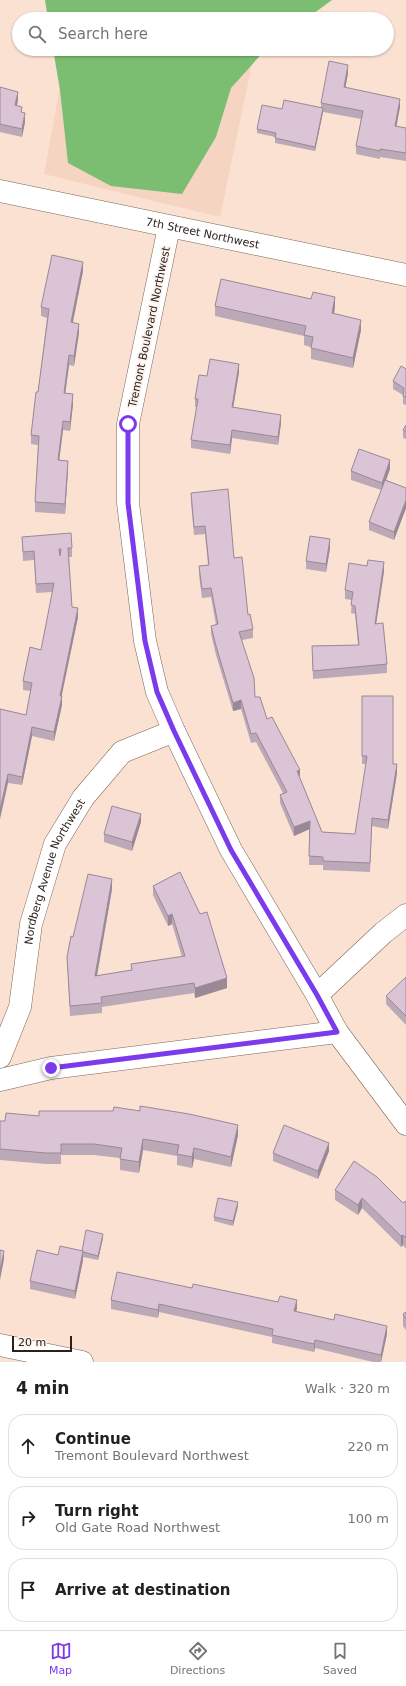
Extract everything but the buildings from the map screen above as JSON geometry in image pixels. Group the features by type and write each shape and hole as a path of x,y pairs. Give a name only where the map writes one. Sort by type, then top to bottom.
{"street":[{"name":"7th Street Northwest","path":"0,191 406,275"},
{"name":"Tremont Boulevard Northwest","path":"169,227 128,424 128,503 145,641 157,692 231,850 317,995 337,1032 406,1124"},
{"name":"Nordberg Avenue Northwest","path":"0,1057 20,1007 31,924 56,844 83,798 122,752 174,731"},
{"path":"317,995 383,933 406,915"},
{"path":"0,1080 51,1068 337,1032"},
{"path":"0,1345 82,1362"}],"shaded area":[{"path":"66,56 254,56 220,217 44,174"}],"green space":[{"path":"45,0 332,0 316,12 47,12"},
{"path":"54,56 260,56 231,88 216,137 182,194 111,186 68,163 60,90"}],"route":[{"path":"51,1068 337,1032 317,995 231,850 157,692 145,641 135,570 128,503 128,424"}]}
